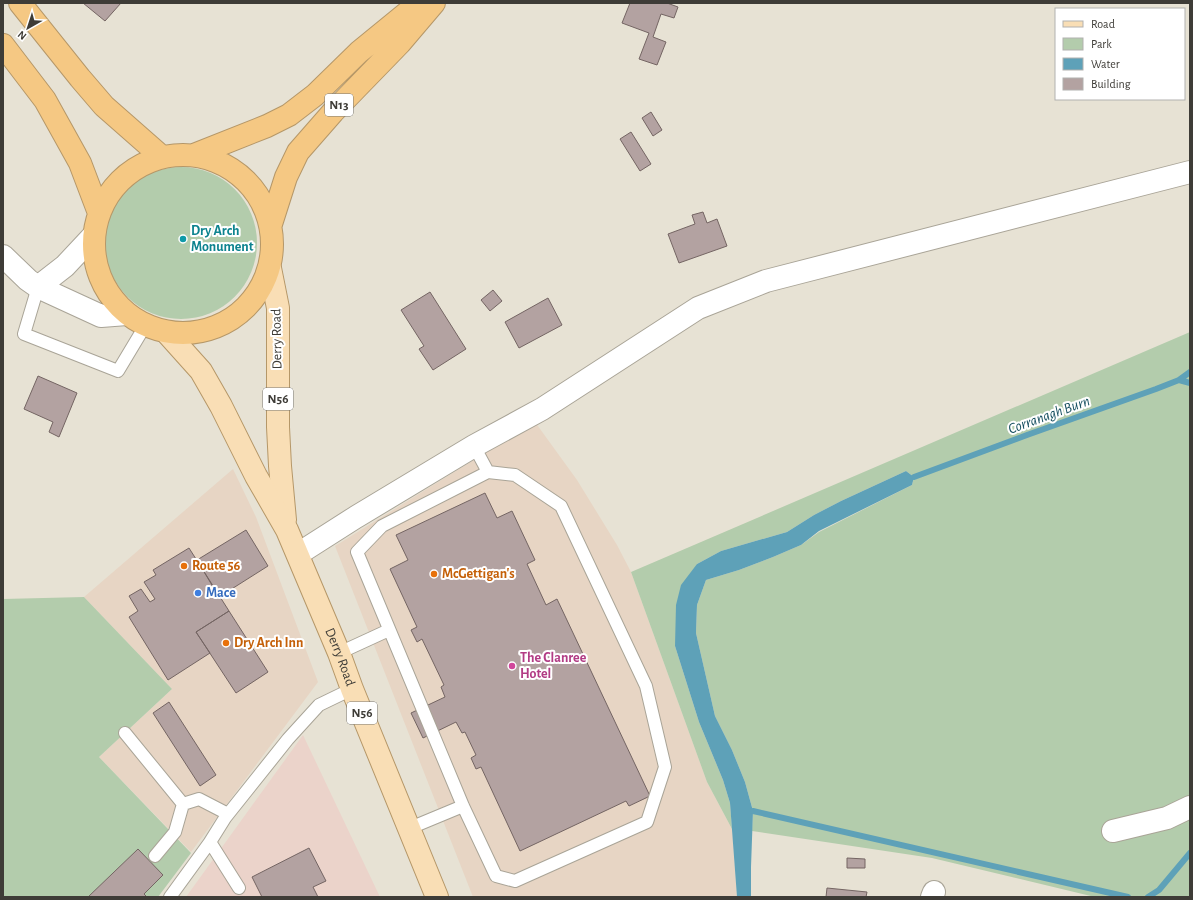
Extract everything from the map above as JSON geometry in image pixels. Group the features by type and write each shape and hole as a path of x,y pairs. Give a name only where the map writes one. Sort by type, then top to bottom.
{"highway":[{"path":"20,3 104,106 162,157"},
{"name":"N13","path":"194,155 267,126 289,115 315,95 359,52 419,3"},
{"name":"N13","path":"271,224 286,177 298,152 333,112 400,43 434,3"},
{"path":"3,45 45,100 80,163 99,212"},
{"name":"N13","path":"194,155 212,159 232,169 249,183 263,203 271,224 273,245 270,268 261,288 248,306 231,320 211,330 189,334 166,332 145,326 127,314 112,298 101,280 94,258 94,235 99,212 110,193 124,177 142,164 162,157 194,155"}],"main road":[{"name":"Derry Road","path":"270,268 278,308 278,427 280,466 287,530"},
{"name":"Derry Road","path":"166,332 201,371 221,406 256,476 287,530 437,897"}],"street":[{"path":"298,554 356,517 474,446 542,408 698,308 759,284 820,267 1190,172"},
{"path":"38,287 65,266 94,235"},
{"path":"3,256 28,280 38,287 101,316 127,314"},
{"path":"1113,831 1166,818 1190,808"}],"lane":[{"path":"38,287 24,334 118,371 145,326"},
{"path":"474,446 488,472"},
{"path":"488,472 514,475 562,506 646,686 665,767 647,822 515,881 496,876 463,806 357,552 382,526 488,472"},
{"path":"338,653 389,630"},
{"path":"170,897 210,842 228,814 288,739 319,705 352,689"},
{"path":"125,733 183,804"},
{"path":"183,804 200,799 228,814"},
{"path":"155,856 175,832 183,804"},
{"path":"410,828 463,806"},
{"path":"210,842 239,888"}],"shaded area":[{"path":"535,422 577,480 617,545 631,572 707,782 732,829 737,897 473,897 335,546"},
{"path":"233,469 256,517 318,682 191,852 99,757 172,689 84,597"},
{"path":"303,735 380,897 186,897"}],"green space":[{"path":"188,167 210,172 223,179 235,189 245,201 252,214 256,228 256,258 252,272 245,285 235,297 223,307 210,314 196,318 174,319 152,314 139,307 127,297 117,285 110,272 106,258 105,236 110,214 117,201 127,189 139,179 152,172 166,168"},
{"path":"1190,332 1190,897 1095,897 932,858 752,831 753,811 745,782 732,750 715,716 696,633 697,605 706,580 739,570 801,545 819,532 912,485 914,477 906,471 841,501 814,515 787,532 721,551 697,564 675,646 699,722 723,780 730,803 732,829 707,782 631,572"},
{"path":"84,597 172,689 99,757 191,853 158,897 3,897 3,599"}],"water":[{"path":"906,471 914,477 912,485 819,531 801,545 739,570 706,580 697,605 696,633 715,716 732,750 745,782 753,811 751,897 737,897 730,803 723,780 699,722 675,646 676,605 681,585 697,564 721,551 787,532 814,515 841,501"}],"building":[{"path":"83,3 121,3 105,21"},
{"path":"630,3 667,3 678,7 674,18 661,14 653,37 666,42 657,65 639,59 649,33 622,23"},
{"path":"651,112 662,130 653,136 642,118"},
{"path":"631,132 651,164 640,171 620,139"},
{"path":"703,212 707,223 717,219 727,246 679,263 668,234 695,224 692,215"},
{"path":"493,290 502,301 490,311 481,300"},
{"path":"430,292 466,349 433,370 419,349 424,346 401,310"},
{"path":"548,298 562,325 519,348 505,322"},
{"path":"38,376 77,393 59,437 49,432 53,422 24,409"},
{"name":"The Clanree Hotel","path":"485,493 497,518 512,511 535,560 527,564 546,605 557,599 650,796 629,806 626,801 520,851 481,767 476,769 471,758 476,755 465,732 462,733 456,722 423,738 411,713 445,697 441,687 444,685 422,639 417,642 411,630 417,627 390,569 408,560 396,535"},
{"path":"246,530 268,566 219,597 197,560"},
{"path":"189,548 229,611 196,632 210,653 168,680 129,617 138,611 129,596 141,589 150,602 155,599 144,582 156,575 153,570"},
{"name":"Dry Arch Inn","path":"229,611 268,672 236,693 196,632"},
{"path":"169,702 216,775 200,786 153,713"},
{"path":"309,848 326,881 313,887 318,897 262,897 252,877"},
{"path":"138,849 163,875 144,894 147,897 88,897"},
{"path":"847,858 865,859 865,868 847,868"},
{"path":"827,888 867,892 866,897 826,897"}],"waterway":[{"name":"Corranagh Burn","path":"914,477 1156,389 1179,380 1190,372"},
{"path":"1179,380 1190,383"},
{"path":"753,811 1128,897"},
{"path":"1148,897 1159,890 1190,853"}],"place":[{"name":"Dry Arch Monument","path":"183,239"},
{"name":"Route 56","path":"184,566"},
{"name":"McGettigan's","path":"434,574"},
{"name":"Mace","path":"198,593"},
{"name":"Dry Arch Inn","path":"226,643"},
{"name":"The Clanree Hotel","path":"512,666"}]}
